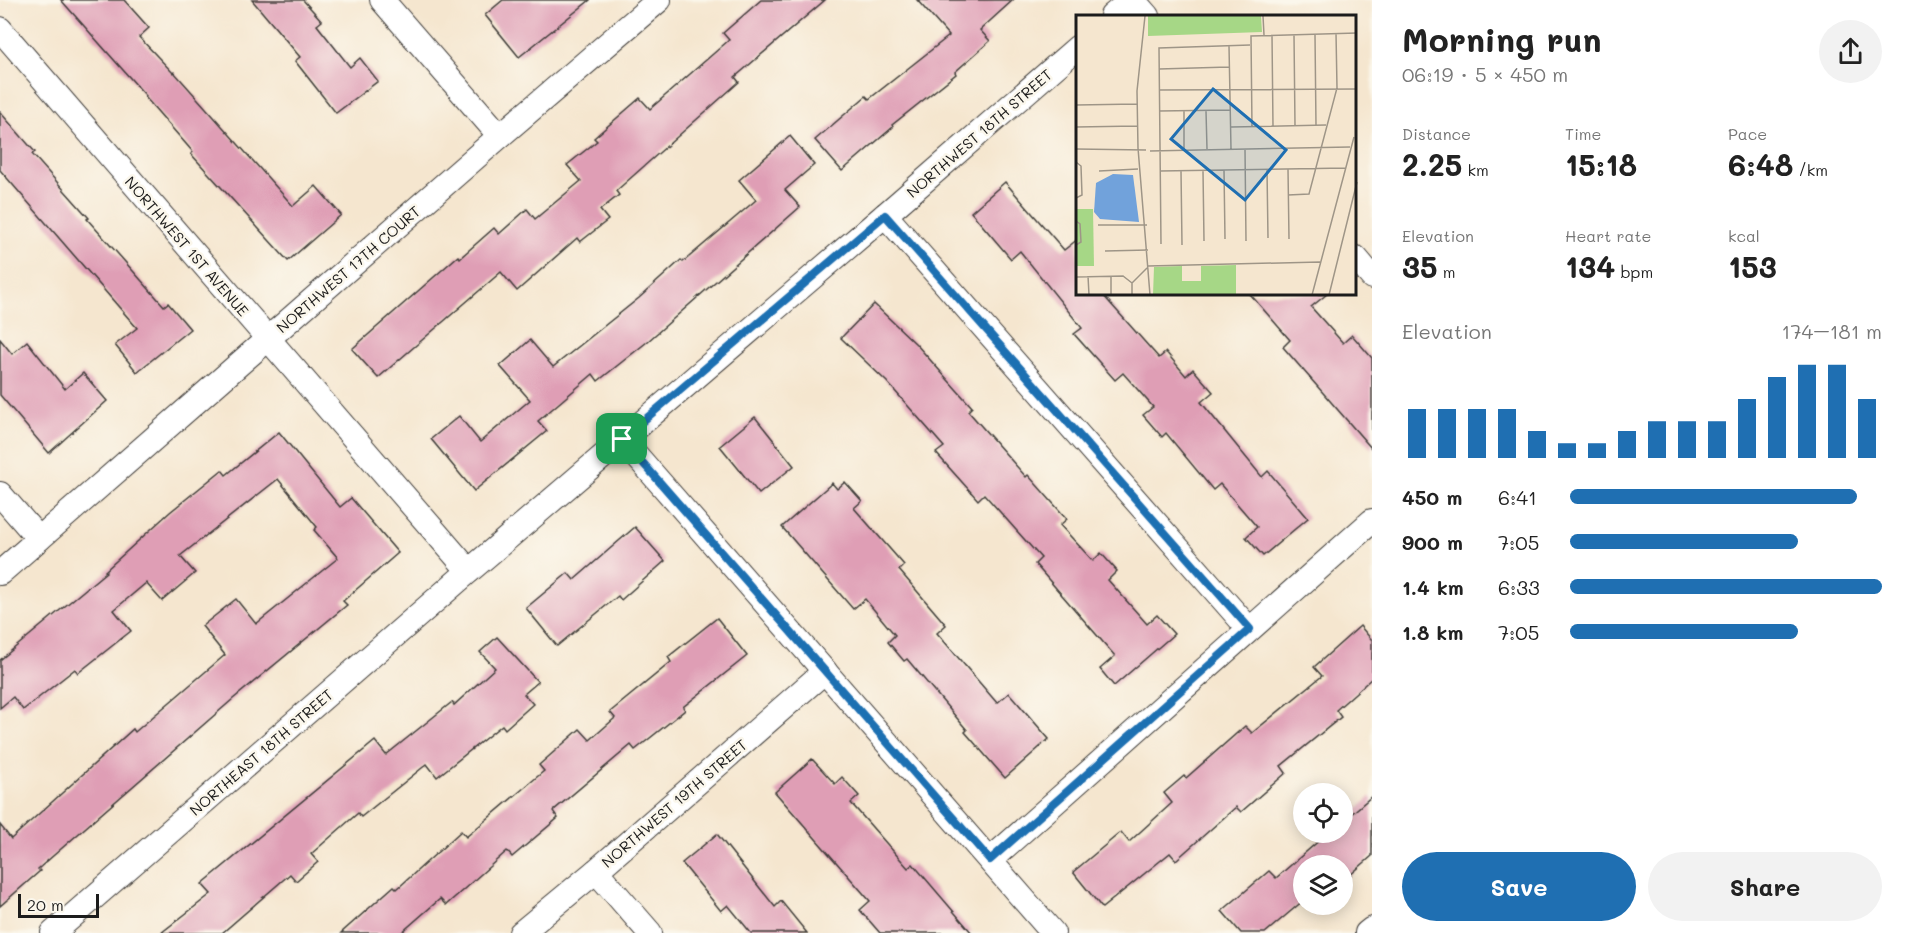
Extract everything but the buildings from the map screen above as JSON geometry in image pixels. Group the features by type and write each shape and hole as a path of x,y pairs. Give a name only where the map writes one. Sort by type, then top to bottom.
{"street":[{"path":"382,0 500,136"},
{"name":"NORTHWEST 17TH COURT","path":"0,573 659,0"},
{"path":"1113,15 1132,0 1146,15"},
{"name":"NORTHWEST 1ST AVENUE","path":"0,29 469,570"},
{"name":"NORTHWEST 18TH STREET","path":"469,570 1076,49"},
{"path":"885,215 1250,629"},
{"path":"1357,259 1372,277"},
{"path":"622,439 1053,933"},
{"path":"0,494 39,539"},
{"path":"990,860 1372,521"},
{"name":"NORTHEAST 18TH STREET","path":"53,933 469,570"},
{"name":"NORTHWEST 19TH STREET","path":"521,933 596,871 825,671"},
{"path":"596,871 650,933"},
{"path":"1367,933 1372,929"}],"route":[{"path":"885,215 1250,629 990,860 622,439 885,215"}]}
